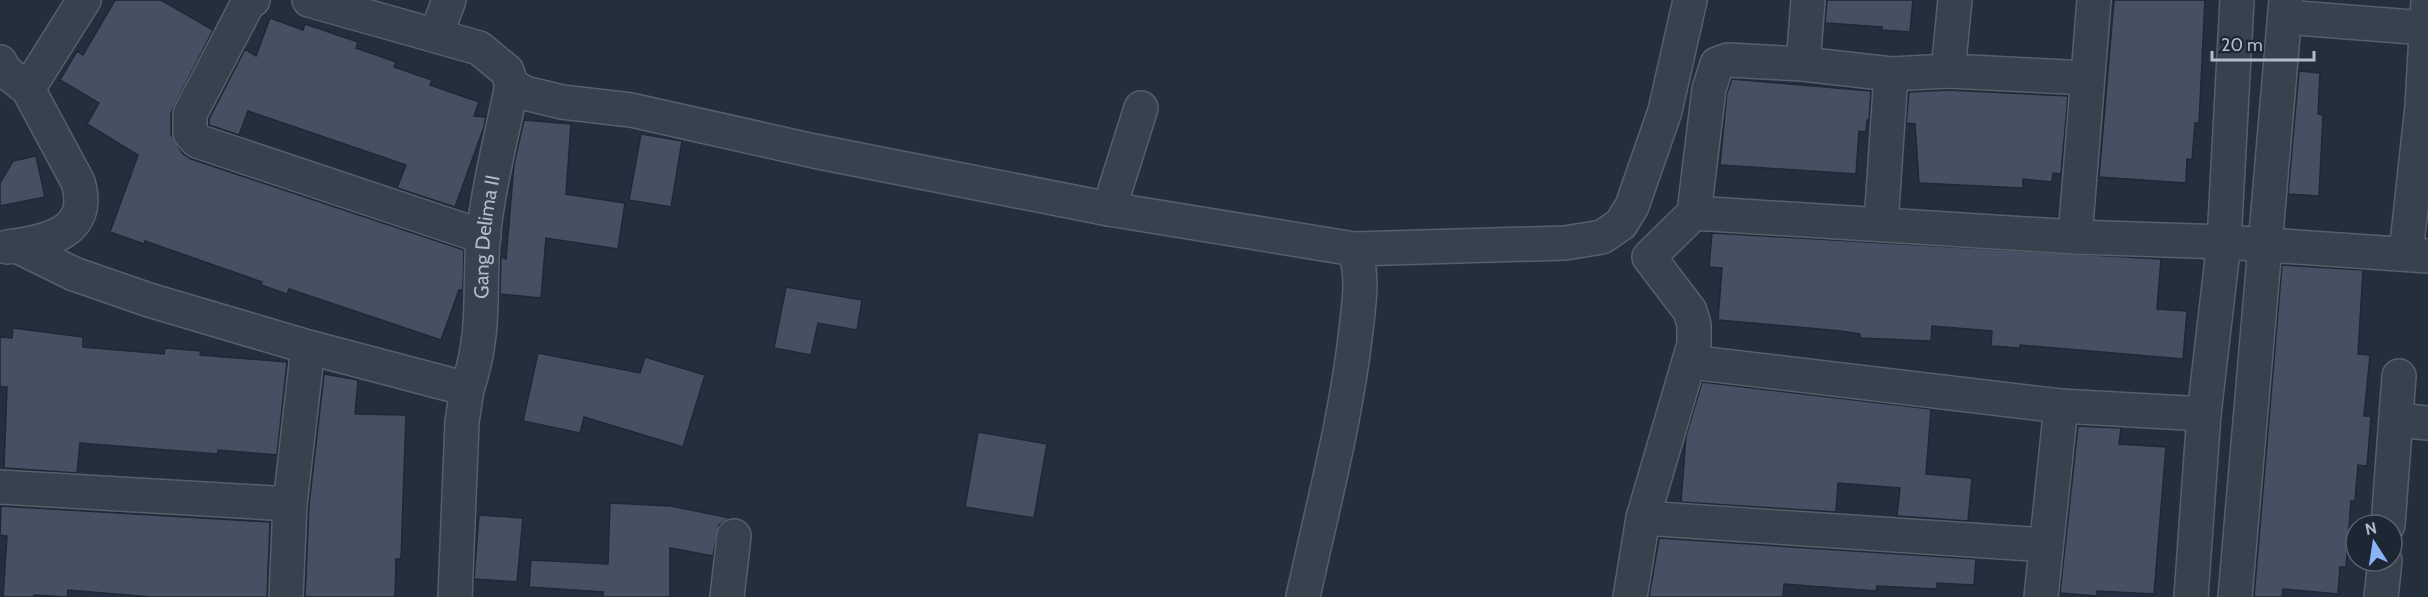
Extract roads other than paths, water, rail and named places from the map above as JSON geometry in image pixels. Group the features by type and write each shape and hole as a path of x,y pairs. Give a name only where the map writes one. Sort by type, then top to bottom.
{"street":[{"path":"8,247 53,236 74,225 81,212 82,196 78,182 9,74 84,0"},
{"path":"253,0 248,3 190,114 190,133 196,141 484,237"},
{"path":"309,0 479,48 507,71 512,85 525,93 562,102 631,110 814,152 1110,209 1354,249 1521,246 1577,242 1602,237 1621,224 1635,198 1665,111 1690,0"},
{"path":"436,35 448,0"},
{"path":"1803,64 1808,0"},
{"path":"1948,71 1955,0"},
{"path":"2075,237 2094,0"},
{"path":"2191,597 2204,414 2224,242 2237,0"},
{"path":"1694,213 2075,237 2224,242 2265,245 2417,254 2425,106 2426,14 2285,8 2265,245 2235,597"},
{"path":"1649,257 1694,213 1709,89 1717,64 1728,60 1803,64 1891,74 1948,71 2087,78"},
{"path":"1881,224 1891,74"},
{"name":"Gang Delima II","path":"455,597 462,422 467,388 477,358 481,324 484,237 512,85"},
{"path":"1110,209 1141,108"},
{"path":"1621,224 1690,310 1694,325 1690,362 1643,518 1630,597"},
{"path":"8,247 74,274 149,300 308,346 467,388"},
{"path":"1303,597 1350,380 1360,287 1359,263 1354,249"},
{"path":"286,597 290,504 308,346"},
{"path":"1690,362 2061,406 2204,414"},
{"path":"2391,513 2413,422 2399,376"},
{"path":"2041,597 2044,544 2061,406"},
{"path":"0,487 290,504"},
{"path":"1643,518 2044,544"},
{"path":"728,597 734,536"},
{"path":"2381,597 2384,573"}]}
